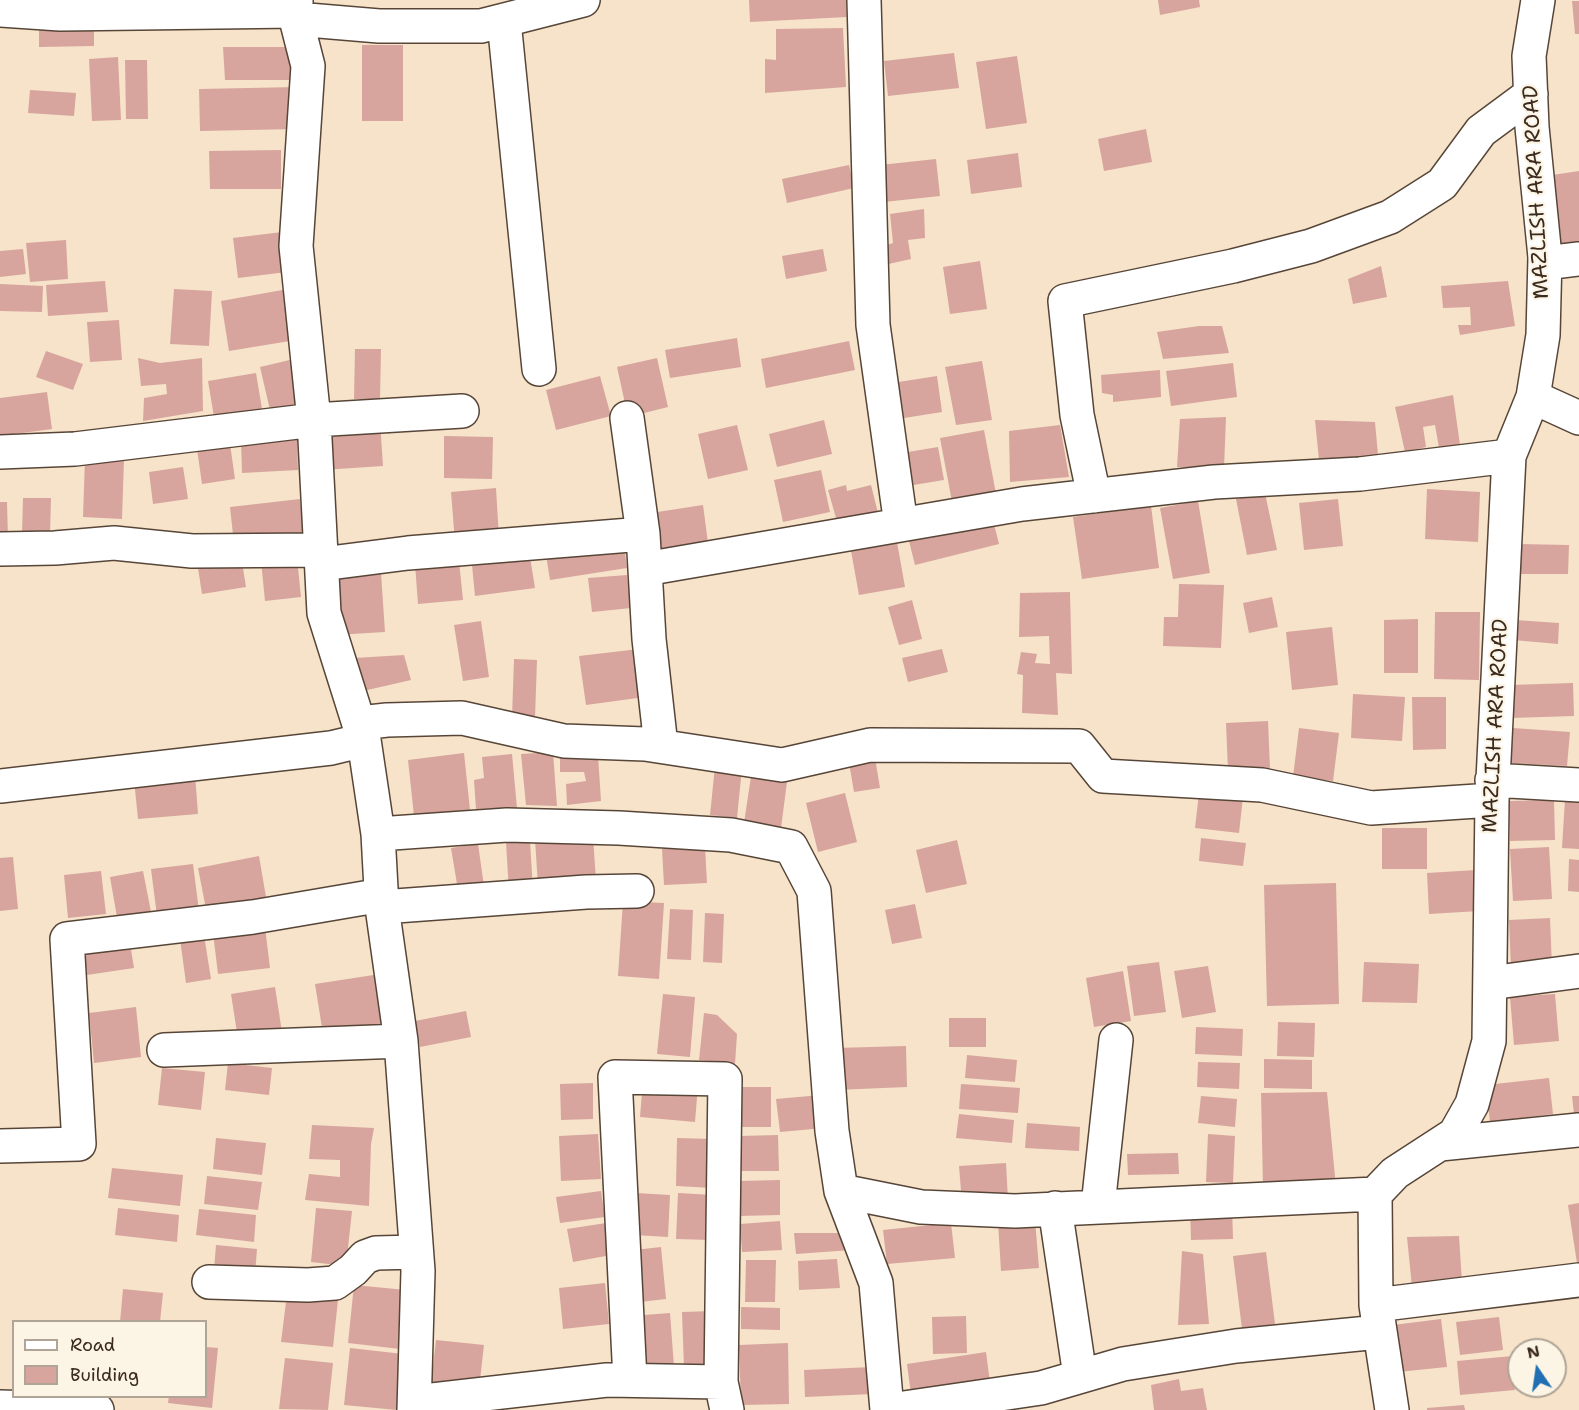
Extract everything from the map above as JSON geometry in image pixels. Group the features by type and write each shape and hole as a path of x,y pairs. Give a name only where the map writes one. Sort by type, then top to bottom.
{"street":[{"path":"0,10 60,14 296,10 379,27 481,26 583,0"},
{"path":"864,0 873,325 901,525"},
{"name":"MAZLISH ARA ROAD","path":"1376,1194 1395,1173 1455,1134 1472,1104 1489,1041 1492,790 1509,456 1533,396 1543,335 1545,263 1529,56 1538,0"},
{"path":"296,10 308,66 296,246 314,420 324,613 362,732 378,834 382,901 401,1041 416,1252 415,1406 607,1380 630,1380 724,1396 725,1079 615,1077 630,1380"},
{"path":"504,21 539,369"},
{"path":"1094,496 1077,415 1065,301 1233,267 1311,246 1390,217 1442,184 1481,131 1531,94"},
{"path":"1545,263 1579,259"},
{"path":"1533,396 1579,418"},
{"path":"0,452 75,448 314,420 462,411"},
{"path":"627,418 643,534 661,746"},
{"path":"645,569 1022,504 1214,482 1360,474 1509,456"},
{"path":"0,549 55,548 114,543 192,551 321,557 408,553 643,534"},
{"path":"0,786 331,748 387,720 462,718 564,741 661,746 782,765 870,745 1079,746 1103,776 1262,785 1371,808 1492,790 1579,785"},
{"path":"378,834 507,825 619,828 731,834 791,847 814,891 832,1131 841,1191 876,1283 889,1410 1041,1388 1123,1364 1236,1346 1579,1280"},
{"path":"0,1146 79,1144 67,939 382,901 637,891"},
{"path":"1490,982 1579,971"},
{"path":"1098,1206 1116,1040"},
{"path":"164,1050 401,1041"},
{"path":"1440,1144 1579,1130"},
{"path":"841,1191 921,1207 1015,1211 1376,1194 1378,1318 1392,1410"},
{"path":"1055,1208 1080,1376"},
{"path":"209,1282 308,1285 335,1283 353,1270 365,1257 376,1253 416,1252"},
{"path":"0,1407 97,1410"}],"building":[{"path":"749,0 846,0 847,17 750,22"},
{"path":"1158,0 1199,0 1200,7 1160,15"},
{"path":"1572,1 1579,1 1579,34 1575,34"},
{"path":"39,22 94,22 94,46 39,47"},
{"path":"843,28 846,87 765,93 765,59 776,60 776,29"},
{"path":"362,45 403,45 403,121 362,121"},
{"path":"223,47 291,47 300,80 225,80"},
{"path":"954,53 959,88 888,96 884,61"},
{"path":"1017,56 1027,123 986,129 976,62"},
{"path":"118,57 121,120 92,121 89,59"},
{"path":"125,60 147,60 148,119 126,119"},
{"path":"297,87 297,129 200,131 199,89"},
{"path":"30,90 76,93 74,116 28,113"},
{"path":"1146,129 1152,162 1104,171 1098,139"},
{"path":"281,150 281,189 210,189 209,151"},
{"path":"1018,153 1022,187 971,194 967,160"},
{"path":"936,159 940,196 884,202 880,165"},
{"path":"849,165 854,188 787,203 782,179"},
{"path":"1579,171 1579,249 1556,252 1546,176"},
{"path":"924,209 925,238 908,240 911,259 884,265 883,246 893,243 890,214"},
{"path":"282,232 287,272 238,278 233,238"},
{"path":"66,240 68,279 30,282 26,243"},
{"path":"23,249 26,274 0,277 0,251"},
{"path":"823,249 827,271 786,279 782,256"},
{"path":"980,261 987,309 950,314 943,267"},
{"path":"1381,266 1387,297 1353,304 1348,279"},
{"path":"105,281 108,312 48,316 46,285"},
{"path":"1508,281 1515,326 1460,335 1458,325 1471,325 1470,307 1443,308 1441,286"},
{"path":"0,284 43,286 42,312 0,311"},
{"path":"174,289 212,291 209,346 170,344"},
{"path":"288,289 296,340 229,351 221,301"},
{"path":"119,320 122,360 90,362 87,322"},
{"path":"1199,326 1222,326 1229,353 1163,359 1157,332"},
{"path":"737,338 741,367 670,378 665,350"},
{"path":"849,341 855,370 766,388 761,359"},
{"path":"355,349 381,349 380,399 354,399"},
{"path":"46,351 83,364 73,390 36,377"},
{"path":"138,358 160,363 202,358 203,411 143,421 144,398 167,394 166,384 141,386"},
{"path":"657,358 668,407 628,417 617,367"},
{"path":"294,359 304,402 270,410 260,367"},
{"path":"982,361 992,420 956,425 945,367"},
{"path":"1233,363 1237,397 1171,406 1166,371"},
{"path":"1160,370 1161,397 1113,402 1113,395 1102,393 1101,375"},
{"path":"256,373 262,409 214,417 208,381"},
{"path":"600,376 611,416 556,430 546,390"},
{"path":"937,376 942,412 898,419 892,383"},
{"path":"47,392 52,429 0,436 0,398"},
{"path":"1453,395 1460,445 1439,448 1435,425 1423,427 1426,447 1405,452 1395,407"},
{"path":"1226,417 1224,468 1177,467 1180,419"},
{"path":"824,420 832,454 777,467 769,434"},
{"path":"1315,420 1375,422 1378,455 1319,460"},
{"path":"380,421 383,466 323,470 321,437 346,436 345,424"},
{"path":"737,425 748,470 708,479 698,434"},
{"path":"1060,425 1069,477 1010,482 1009,431"},
{"path":"984,430 997,499 953,507 940,438"},
{"path":"444,436 493,437 492,479 444,478"},
{"path":"297,438 298,470 242,473 241,441"},
{"path":"230,444 235,479 202,484 197,449"},
{"path":"938,447 944,480 901,487 896,454"},
{"path":"85,457 124,459 122,519 83,517"},
{"path":"183,467 188,499 153,504 149,472"},
{"path":"821,470 830,512 783,522 774,480"},
{"path":"846,485 847,491 871,485 880,521 840,532 828,490"},
{"path":"496,488 499,538 455,542 451,492"},
{"path":"1427,489 1480,492 1478,542 1425,539"},
{"path":"1265,493 1277,550 1247,555 1236,499"},
{"path":"23,498 51,498 50,535 22,534"},
{"path":"300,499 304,536 234,544 230,507"},
{"path":"1338,499 1343,546 1304,550 1299,503"},
{"path":"1198,501 1210,573 1173,579 1160,508"},
{"path":"0,502 7,502 8,539 0,539"},
{"path":"703,505 708,543 657,550 651,513"},
{"path":"1151,506 1159,568 1082,579 1073,517"},
{"path":"992,516 999,544 915,565 908,537"},
{"path":"623,537 627,568 550,580 545,549"},
{"path":"897,542 905,587 859,595 851,551"},
{"path":"1518,544 1569,545 1568,574 1518,574"},
{"path":"530,557 535,588 475,596 472,565"},
{"path":"297,558 301,597 265,601 261,561"},
{"path":"459,561 463,600 418,604 415,564"},
{"path":"242,562 246,587 202,594 198,568"},
{"path":"381,573 385,632 335,635 331,577"},
{"path":"627,575 631,608 592,612 588,578"},
{"path":"1179,584 1224,585 1221,648 1163,646 1164,617 1178,617"},
{"path":"1070,592 1072,674 1056,673 1058,715 1022,713 1023,675 1017,674 1021,652 1037,654 1035,663 1050,664 1049,636 1019,637 1020,593"},
{"path":"1272,597 1278,627 1249,633 1243,603"},
{"path":"912,600 922,639 899,645 888,607"},
{"path":"1435,612 1480,612 1479,680 1434,679"},
{"path":"1418,619 1418,673 1384,673 1384,620"},
{"path":"1515,620 1559,623 1558,644 1513,640"},
{"path":"481,621 489,677 463,681 454,625"},
{"path":"1332,627 1338,685 1292,690 1286,632"},
{"path":"639,649 645,697 586,705 579,656"},
{"path":"942,649 948,672 908,682 902,658"},
{"path":"404,655 411,680 363,691 354,658"},
{"path":"514,659 537,660 535,718 512,717"},
{"path":"1573,683 1574,716 1511,718 1510,685"},
{"path":"1353,694 1405,697 1402,741 1351,738"},
{"path":"1412,697 1446,697 1446,749 1413,750"},
{"path":"1268,721 1270,769 1228,771 1226,723"},
{"path":"1299,728 1339,733 1333,781 1293,777"},
{"path":"1513,728 1570,732 1567,766 1511,763"},
{"path":"553,752 557,806 526,805 521,754"},
{"path":"874,752 880,788 854,792 848,757"},
{"path":"464,753 470,810 414,816 408,760"},
{"path":"560,753 598,755 601,801 567,805 566,784 586,781 584,772 560,772"},
{"path":"512,754 517,808 476,809 474,780 484,778 482,757"},
{"path":"715,766 742,768 737,818 710,815"},
{"path":"752,770 788,774 781,828 744,823"},
{"path":"195,774 198,814 138,819 134,780"},
{"path":"845,793 857,842 818,852 806,803"},
{"path":"1199,793 1243,797 1239,833 1195,828"},
{"path":"1565,799 1579,800 1579,849 1562,848"},
{"path":"1554,800 1555,840 1510,841 1509,801"},
{"path":"1382,828 1427,828 1427,869 1382,869"},
{"path":"593,836 596,881 538,885 535,840"},
{"path":"1201,838 1246,843 1243,866 1199,861"},
{"path":"957,840 967,884 926,893 916,850"},
{"path":"530,841 533,890 509,892 506,842"},
{"path":"478,844 484,886 458,890 451,848"},
{"path":"705,847 707,883 664,885 662,849"},
{"path":"1549,847 1552,899 1513,901 1510,849"},
{"path":"259,856 267,903 207,914 198,868"},
{"path":"13,857 18,909 0,911 0,858"},
{"path":"1569,859 1579,860 1579,892 1568,891"},
{"path":"193,864 199,911 157,916 151,869"},
{"path":"1476,870 1479,911 1429,914 1427,873"},
{"path":"101,871 106,914 68,918 64,875"},
{"path":"143,871 152,917 118,923 110,877"},
{"path":"1336,883 1339,1004 1267,1006 1264,885"},
{"path":"623,901 664,903 659,979 618,976"},
{"path":"915,904 922,938 892,944 885,910"},
{"path":"670,909 693,910 691,960 667,959"},
{"path":"705,913 724,914 722,963 703,962"},
{"path":"1550,918 1552,967 1511,969 1509,920"},
{"path":"265,927 270,968 218,974 213,933"},
{"path":"204,935 211,979 186,983 180,939"},
{"path":"130,943 134,968 87,975 84,950"},
{"path":"1159,962 1166,1012 1134,1016 1127,966"},
{"path":"1364,962 1419,964 1417,1003 1362,1002"},
{"path":"1208,966 1216,1012 1182,1018 1174,971"},
{"path":"1123,971 1131,1021 1094,1027 1086,978"},
{"path":"380,974 388,1024 323,1034 315,984"},
{"path":"275,987 282,1032 238,1039 231,994"},
{"path":"663,994 695,997 690,1057 657,1054"},
{"path":"1555,994 1559,1041 1514,1045 1510,997"},
{"path":"136,1007 141,1057 94,1063 89,1013"},
{"path":"466,1011 471,1037 420,1047 415,1021"},
{"path":"704,1013 717,1015 737,1034 735,1064 699,1060"},
{"path":"949,1018 986,1018 986,1047 949,1047"},
{"path":"1278,1022 1315,1023 1314,1057 1277,1056"},
{"path":"1196,1027 1243,1029 1242,1056 1195,1054"},
{"path":"906,1046 907,1087 836,1090 835,1048"},
{"path":"967,1055 1017,1060 1015,1082 965,1078"},
{"path":"1264,1059 1312,1060 1312,1089 1264,1088"},
{"path":"1198,1062 1240,1063 1239,1089 1197,1087"},
{"path":"228,1063 272,1068 269,1095 225,1090"},
{"path":"162,1068 205,1072 201,1110 158,1105"},
{"path":"1549,1078 1553,1114 1490,1122 1486,1085"},
{"path":"643,1080 698,1085 695,1122 640,1117"},
{"path":"593,1083 593,1119 561,1120 560,1084"},
{"path":"961,1084 1020,1088 1018,1113 959,1109"},
{"path":"738,1087 771,1087 771,1127 738,1127"},
{"path":"1327,1092 1336,1187 1263,1187 1261,1093"},
{"path":"821,1095 824,1128 780,1132 776,1099"},
{"path":"1201,1096 1237,1099 1235,1127 1198,1123"},
{"path":"1572,1096 1579,1096 1579,1122 1575,1123"},
{"path":"959,1114 1014,1120 1012,1143 956,1138"},
{"path":"1027,1123 1080,1127 1079,1151 1025,1148"},
{"path":"312,1125 374,1128 371,1144 369,1206 305,1200 309,1174 340,1177 340,1160 309,1159"},
{"path":"598,1134 601,1179 561,1181 559,1136"},
{"path":"1208,1134 1235,1136 1233,1183 1206,1182"},
{"path":"778,1135 779,1171 740,1171 740,1136"},
{"path":"216,1138 266,1143 262,1175 213,1169"},
{"path":"677,1138 714,1139 712,1188 676,1186"},
{"path":"1178,1153 1179,1174 1128,1175 1127,1154"},
{"path":"1006,1163 1008,1200 962,1203 959,1166"},
{"path":"112,1168 183,1175 180,1206 108,1198"},
{"path":"207,1176 262,1182 258,1210 204,1204"},
{"path":"780,1180 780,1215 739,1216 739,1181"},
{"path":"601,1191 605,1217 560,1223 556,1197"},
{"path":"636,1193 670,1195 668,1237 634,1235"},
{"path":"678,1193 713,1195 711,1240 676,1239"},
{"path":"1579,1203 1579,1263 1577,1263 1568,1205"},
{"path":"1232,1206 1233,1239 1191,1240 1190,1208"},
{"path":"118,1208 179,1215 177,1242 115,1235"},
{"path":"316,1208 352,1211 346,1266 311,1262"},
{"path":"199,1209 256,1215 254,1242 196,1235"},
{"path":"1035,1220 1039,1268 1001,1271 998,1222"},
{"path":"780,1221 782,1250 742,1252 740,1224"},
{"path":"606,1223 611,1255 573,1262 567,1229"},
{"path":"951,1223 955,1258 887,1264 883,1230"},
{"path":"794,1233 845,1233 851,1250 796,1254"},
{"path":"1459,1236 1462,1282 1412,1287 1407,1237"},
{"path":"216,1245 257,1249 255,1274 214,1270"},
{"path":"661,1247 666,1299 640,1302 634,1250"},
{"path":"1182,1251 1203,1254 1209,1324 1178,1325"},
{"path":"1266,1252 1275,1324 1242,1329 1233,1256"},
{"path":"837,1259 840,1288 799,1290 798,1261"},
{"path":"746,1260 776,1260 775,1302 745,1302"},
{"path":"605,1283 609,1324 563,1329 559,1288"},
{"path":"354,1285 406,1290 400,1349 348,1343"},
{"path":"123,1289 163,1293 160,1320 120,1320"},
{"path":"287,1294 338,1300 333,1347 281,1342"},
{"path":"741,1307 780,1308 780,1330 741,1329"},
{"path":"712,1311 714,1367 684,1368 682,1312"},
{"path":"670,1313 674,1367 647,1369 644,1315"},
{"path":"966,1316 967,1353 933,1354 932,1317"},
{"path":"1499,1317 1503,1350 1460,1355 1456,1322"},
{"path":"1441,1319 1447,1367 1398,1372 1393,1325"},
{"path":"436,1340 484,1345 479,1389 431,1384"},
{"path":"788,1343 789,1404 741,1405 739,1345"},
{"path":"207,1347 218,1348 212,1408 168,1403 169,1398 207,1398"},
{"path":"350,1348 403,1354 397,1410 344,1405"},
{"path":"986,1352 991,1390 912,1402 907,1364"},
{"path":"1507,1357 1507,1391 1460,1395 1457,1361"},
{"path":"285,1358 333,1363 328,1410 279,1409"},
{"path":"872,1367 873,1394 805,1397 804,1370"},
{"path":"1179,1379 1181,1391 1203,1388 1207,1410 1154,1410 1151,1385"},
{"path":"1464,1405 1465,1410 1427,1410 1427,1408"}]}
